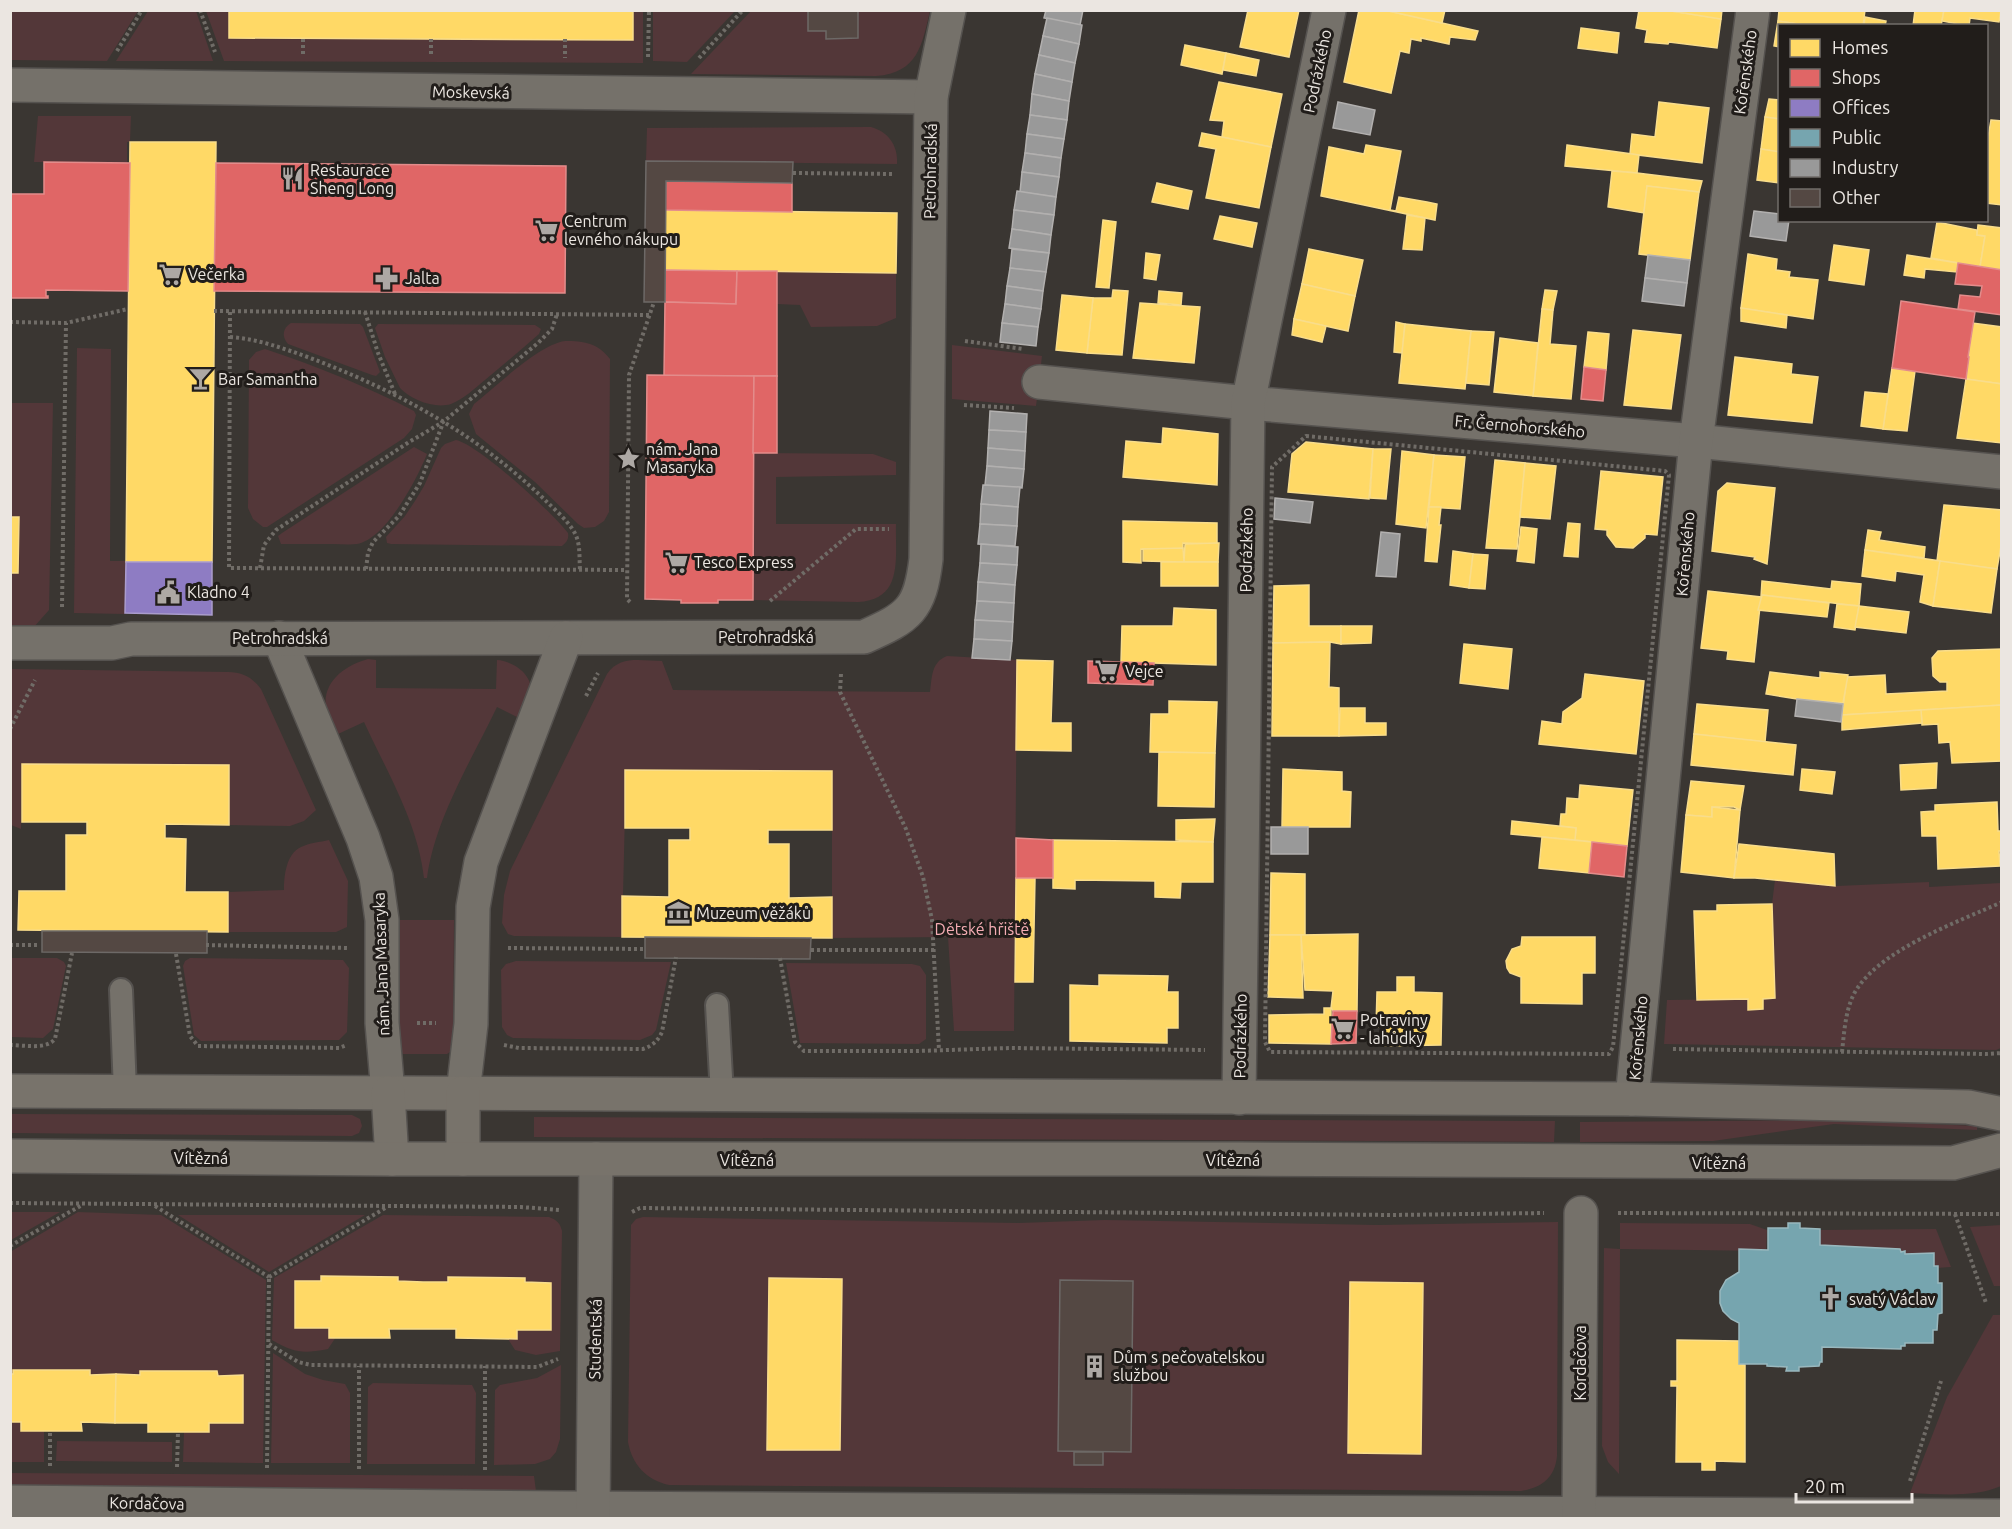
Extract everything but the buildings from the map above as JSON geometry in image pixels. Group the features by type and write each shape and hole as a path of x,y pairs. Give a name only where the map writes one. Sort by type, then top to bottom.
{"main road":[{"path":"10,1091 1632,1099 1968,1107 2001,1114"},
{"path":"388,1093 393,1159"},
{"path":"463,1093 463,1159"},
{"name":"Vítězná","path":"10,1156 1953,1163 2001,1150"}],"street":[{"name":"Petrohradská","path":"10,643 112,644 131,639 864,637 896,623 914,606 922,586 926,559 931,97 948,10"},
{"name":"Podrázkého","path":"1239,1098 1248,404 1329,10"},
{"name":"Kořenského","path":"1632,1099 1696,441 1753,10"},
{"name":"Moskevská","path":"10,85 931,97"},
{"name":"Fr. Černohorského","path":"1039,382 1248,404 1696,441 2001,472"},
{"name":"nám. Jana Masaryka","path":"279,638 363,838 376,877 382,920 382,1023 388,1093"},
{"path":"463,1093 471,1024 473,907 481,862 566,638"},
{"name":"Studentská","path":"593,1513 596,1159"},
{"name":"Kordačova","path":"1579,1514 1581,1213"},
{"name":"Kordačova","path":"10,1502 46,1510 352,1513 2001,1516"}],"lane":[{"path":"121,990 124,1091"},
{"path":"717,1005 722,1095"}],"path":[{"path":"114,57 142,10"},
{"path":"648,95 649,10"},
{"path":"696,60 743,10"},
{"path":"793,173 904,174"},
{"path":"634,606 627,598 629,375 654,302"},
{"path":"10,322 66,323 128,309"},
{"path":"214,311 650,315"},
{"path":"230,312 229,568 627,570"},
{"path":"364,312 378,353 396,394"},
{"path":"260,568 264,545 276,530 409,442 444,422 538,344 552,329 557,314"},
{"path":"61,643 66,323"},
{"path":"230,337 250,338 358,376 421,407 473,441 517,474 572,529 579,547 579,570"},
{"path":"928,338 1030,350"},
{"path":"928,402 1016,408"},
{"path":"366,569 368,553 373,542 399,516 420,483 444,422"},
{"path":"1306,436 1665,471 1670,475 1613,1047 1609,1054 1270,1052 1265,1042 1265,996 1273,465 1306,436"},
{"path":"766,604 856,529 892,530"},
{"path":"841,637 840,692 906,829 928,898 934,950 939,1050"},
{"path":"10,729 39,673"},
{"path":"1842,1052 1853,995 1869,973 1904,949 2001,902"},
{"path":"10,945 40,945"},
{"path":"206,945 357,948"},
{"path":"505,948 645,949"},
{"path":"811,950 934,950"},
{"path":"10,1045 43,1046 52,1043 55,1039 72,953"},
{"path":"176,954 190,1036 198,1046 339,1048 353,1040 357,1022 494,1024 499,1041 511,1048 643,1049 649,1047 662,1032 676,957"},
{"path":"780,958 795,1042 800,1049 807,1051 1010,1048 1214,1050"},
{"path":"1664,1049 2001,1053"},
{"path":"10,1203 550,1208 565,1213"},
{"path":"10,1246 82,1204"},
{"path":"153,1205 269,1277"},
{"path":"269,1277 388,1207"},
{"path":"628,1213 640,1208 1392,1215 2001,1214"},
{"path":"1955,1214 1986,1303"},
{"path":"267,1469 269,1277"},
{"path":"268,1344 298,1362 311,1365 537,1366 559,1359"},
{"path":"359,1366 358,1469 370,1469"},
{"path":"485,1366 485,1470"},
{"path":"1908,1487 1941,1381"},
{"path":"50,1431 50,1467"},
{"path":"177,1468 178,1432"},
{"path":"40,1467 57,1468"},
{"path":"256,1469 278,1469"},
{"path":"473,1470 496,1470"}],"green space":[{"path":"11,10 138,11 107,61 11,60"},
{"path":"653,10 735,11 687,62 653,61"},
{"path":"148,11 196,11 213,61 116,61"},
{"path":"206,11 229,11 229,38 633,40 633,11 643,11 643,63 224,61"},
{"path":"751,11 808,11 826,31 827,39 858,38 858,11 930,11 916,55 901,69 890,74 876,76 691,74"},
{"path":"38,116 131,116 127,163 34,162"},
{"path":"871,127 883,132 891,141 896,151 897,164 646,161 647,128"},
{"path":"777,271 896,273 896,318 877,326 811,327 800,305 777,304"},
{"path":"291,323 360,324 380,372 376,376 372,375 288,344 284,338 284,332"},
{"path":"378,324 535,325 541,329 539,334 465,396 451,404 438,405 417,400 400,388 385,357 375,328"},
{"path":"565,341 595,346 610,359 609,512 604,521 595,527 584,528 578,524 535,482 476,434 469,414 474,404 518,367 543,350"},
{"path":"952,345 1042,356 1036,406 952,399"},
{"path":"77,348 111,349 110,561 126,561 125,614 74,613"},
{"path":"265,349 359,385 414,411 416,415 412,429 404,438 267,527 263,527 253,519 248,508 249,360 256,352"},
{"path":"11,403 53,403 49,610 33,628 11,628 11,573 18,573 19,518 11,517"},
{"path":"456,440 498,466 532,496 568,533 565,543 562,546 387,543 386,537 405,516 424,486 441,448"},
{"path":"414,447 427,454 416,478 389,520 368,540 357,544 281,544 278,536 282,533"},
{"path":"753,453 873,454 896,462 896,475 776,477 776,524 896,524 894,575 883,594 858,602 753,600"},
{"name":"Dětské hřiště","path":"947,656 1017,660 1014,1031 954,1031 948,937 832,938 832,771 626,770 622,937 514,936 508,934 502,923 504,895 510,871 607,674 618,664 632,660 662,661 673,690 930,692 935,666"},
{"path":"368,659 376,660 376,688 496,689 497,660 509,663 521,670 531,686 523,720 497,707 446,812 431,856 427,878 424,878 421,858 408,818 364,722 338,734 326,708 328,690 337,676 352,665"},
{"path":"11,669 228,672 246,676 261,689 316,810 304,821 290,826 229,825 228,765 22,764 21,829 11,825"},
{"path":"329,840 348,881 347,927 336,932 228,932 228,892 284,890 287,866 296,850 307,844"},
{"path":"1775,880 1837,886 1929,882 1929,887 2001,883 2001,1048 1996,1050 1664,1044 1667,1000 1748,999 1749,1010 1763,1009 1763,999 1775,998 1772,904"},
{"path":"397,920 454,920 453,1045 447,1054 403,1054 398,1048"},
{"path":"11,958 57,958 66,966 53,1029 43,1038 11,1037"},
{"path":"190,958 343,960 349,968 347,1032 339,1040 201,1041 194,1035 183,966"},
{"path":"516,961 671,962 656,1030 652,1035 640,1040 513,1038 507,1035 502,1027 501,970 506,964"},
{"path":"786,963 912,964 920,966 926,975 926,1039 919,1044 800,1043"},
{"path":"10,1114 352,1115 360,1119 362,1126 359,1133 352,1136 11,1133"},
{"path":"534,1117 1555,1121 1554,1142 534,1137"},
{"path":"1834,1120 1977,1126 1977,1130 1834,1124 1713,1141 1580,1142 1580,1122"},
{"path":"11,1212 60,1212 11,1240"},
{"path":"78,1212 161,1215 266,1280 263,1463 183,1462 184,1432 208,1432 209,1423 243,1423 243,1376 218,1376 217,1371 140,1371 140,1375 90,1375 90,1370 13,1370 11,1374 10,1252"},
{"path":"178,1215 365,1215 269,1272"},
{"path":"383,1215 549,1217 556,1221 562,1231 560,1351 536,1355 515,1350 508,1339 517,1330 551,1330 551,1283 525,1282 525,1278 448,1277 448,1282 398,1281 398,1277 322,1276 321,1281 296,1281 295,1328 329,1328 329,1337 336,1337 328,1349 312,1352 293,1350 272,1340 274,1278"},
{"path":"643,1217 1019,1223 1105,1220 1377,1225 1558,1222 1556,1464 1546,1481 1521,1491 669,1485 661,1483 641,1470 628,1442 631,1225 636,1219","holes":["769,1278 842,1279 840,1450","1060,1281 1133,1281 1130,1452 1058,1451","1350,1283 1423,1283 1421,1454 1349,1453"]},
{"path":"1620,1223 1750,1224 1767,1230 1766,1251 1620,1249"},
{"path":"2001,1225 2001,1286 1994,1286 1970,1227"},
{"path":"1936,1229 1951,1267 1936,1268 1904,1255 1819,1247 1819,1230"},
{"path":"1604,1248 1620,1249 1619,1474 1608,1462 1602,1446"},
{"path":"1993,1315 2001,1315 2001,1486 1968,1494 1910,1493 1947,1397"},
{"path":"273,1353 305,1374 345,1384 350,1393 350,1463 271,1463"},
{"path":"561,1365 560,1439 556,1452 550,1459 535,1464 494,1465 495,1390 500,1385 537,1378"},
{"path":"373,1383 472,1385 476,1393 475,1464 367,1464 368,1387"},
{"path":"11,1422 21,1422 21,1431 44,1431 44,1462 11,1462"},
{"path":"57,1441 172,1442 172,1462 56,1461"},
{"path":"11,1473 534,1476 536,1491 11,1487"}],"place":[{"name":"Restaurace Sheng Long","path":"292,179"},
{"name":"Centrum levného nákupu","path":"546,230"},
{"name":"Večerka","path":"170,274"},
{"name":"Jalta","path":"387,278"},
{"name":"Bar Samantha","path":"200,379"},
{"name":"nám. Jana Masaryka","path":"628,458"},
{"name":"Tesco Express","path":"676,562"},
{"name":"Kladno 4","path":"169,592"},
{"name":"Vejce","path":"1107,671"},
{"name":"Muzeum věžáků","path":"678,913"},
{"name":"Potraviny - lahůdky","path":"1342,1029"},
{"name":"svatý Václav","path":"1831,1299"},
{"name":"Dům s pečovatelskou službou","path":"1095,1366"}]}
